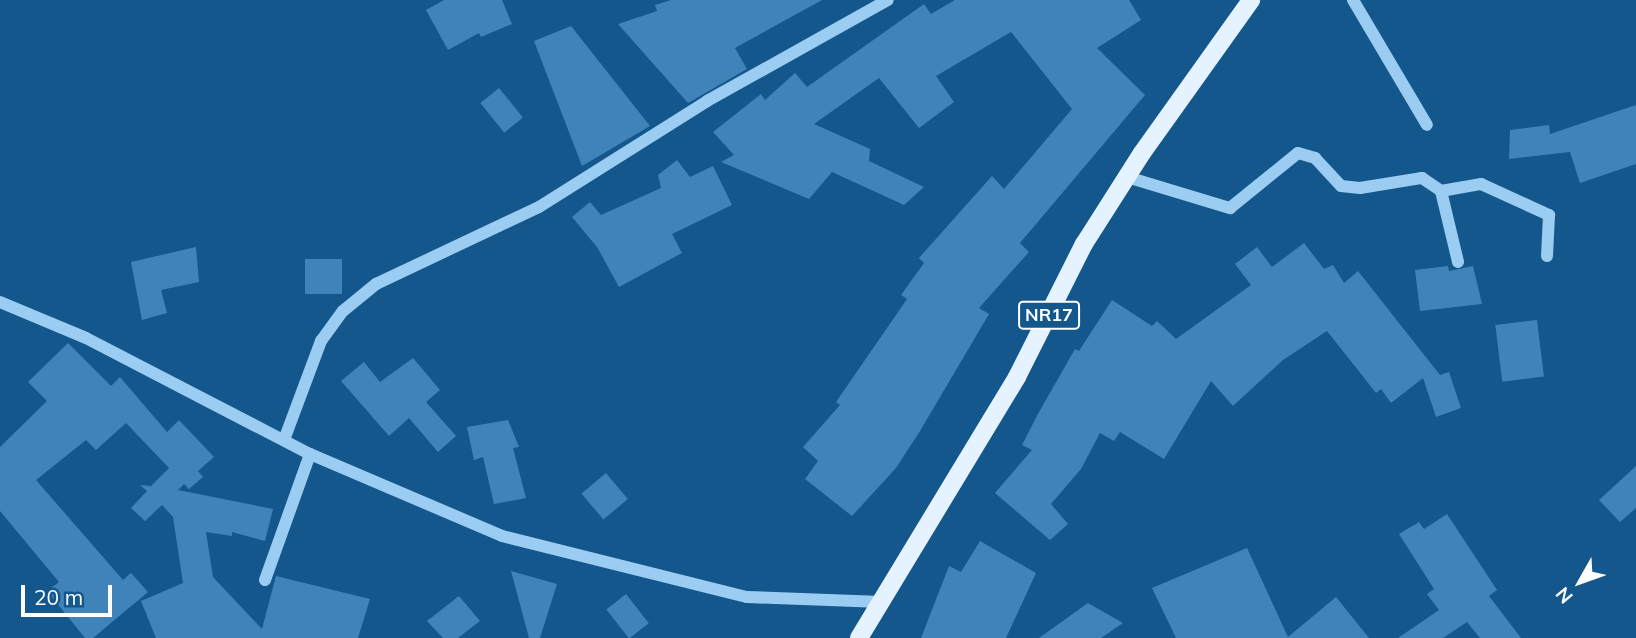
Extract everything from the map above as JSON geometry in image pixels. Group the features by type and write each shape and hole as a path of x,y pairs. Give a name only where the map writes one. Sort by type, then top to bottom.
{"main road":[{"name":"NR17","path":"859,638 1017,377 1084,244 1127,177 1251,0"}],"street":[{"path":"284,440 321,341 343,311 376,284 539,207 707,101 888,0"},
{"path":"1353,0 1427,125"},
{"path":"1127,177 1230,208 1298,153 1315,158 1341,186 1360,188 1422,178 1441,191 1458,262"},
{"path":"1441,191 1481,184 1549,215 1547,256"},
{"path":"0,302 86,338 310,454 502,536 662,579 747,597 883,602"},
{"path":"265,580 310,454"}],"building":[{"path":"444,0 502,0 512,24 481,37 479,33 448,50 426,10"},
{"path":"671,0 822,0 735,48 747,69 688,103 618,24 657,11 655,5"},
{"path":"955,0 1129,0 1141,20 1097,48 1145,95 1020,243 1029,252 979,308 989,314 920,431 896,468 852,516 805,479 818,461 803,447 840,405 836,402 907,299 901,295 924,263 919,258 992,176 1004,189 1072,109 1011,32 936,76 954,102 919,128 879,78 814,124 870,149 869,161 924,187 904,205 832,172 809,199 721,162 734,155 713,132 761,94 765,100 795,73 807,87 924,4 931,14"},
{"path":"571,26 650,126 582,166 534,41"},
{"path":"499,88 523,118 504,133 480,103"},
{"path":"1636,105 1636,164 1580,183 1570,152 1509,159 1510,130 1549,125 1550,134"},
{"path":"677,160 690,177 713,166 732,205 672,234 682,253 619,287 597,247 572,217 590,202 601,215 661,188 658,175"},
{"path":"1304,243 1324,269 1333,265 1344,283 1358,271 1440,375 1449,372 1461,408 1436,417 1423,378 1391,403 1381,389 1376,393 1327,331 1283,360 1233,406 1211,381 1164,459 1120,432 1114,441 1100,433 1081,469 1051,504 1068,524 1050,540 995,493 1032,450 1022,445 1039,412 1075,349 1079,351 1112,300 1152,326 1157,321 1176,339 1251,285 1235,264 1257,247 1272,267"},
{"path":"196,247 199,282 161,290 167,313 142,320 131,262"},
{"path":"305,259 342,259 342,294 305,294"},
{"path":"1448,266 1449,271 1473,266 1482,304 1420,311 1415,270"},
{"path":"1537,320 1544,377 1502,382 1495,325"},
{"path":"68,343 111,386 120,377 167,432 179,420 214,457 198,471 203,477 189,489 184,484 178,490 273,509 265,541 232,532 232,536 206,532 213,577 262,629 276,576 370,599 358,638 156,638 141,601 183,583 173,517 162,505 145,521 131,508 147,491 140,485 151,486 169,468 126,423 96,450 86,440 36,480 123,580 131,573 148,592 93,638 85,638 47,591 59,582 0,511 0,447 47,401 28,382"},
{"path":"413,358 440,390 426,402 456,436 438,452 409,418 389,436 341,381 364,362 380,382"},
{"path":"508,420 519,447 513,448 526,498 494,504 483,457 474,460 467,427"},
{"path":"1636,466 1636,508 1620,522 1599,500"},
{"path":"606,473 628,499 603,520 581,494"},
{"path":"1447,514 1497,590 1489,596 1521,638 1480,638 1467,622 1443,638 1398,638 1439,610 1427,594 1434,589 1399,534 1419,522 1424,529"},
{"path":"980,541 1036,573 1006,638 921,638 949,566 961,572"},
{"path":"1247,548 1288,637 1336,597 1369,638 1176,638 1152,588"},
{"path":"511,571 557,584 540,638 529,638"},
{"path":"626,594 649,623 629,638 606,609"},
{"path":"459,596 480,621 458,638 443,638 427,621"},
{"path":"1088,603 1123,623 1101,638 1039,638"}]}
